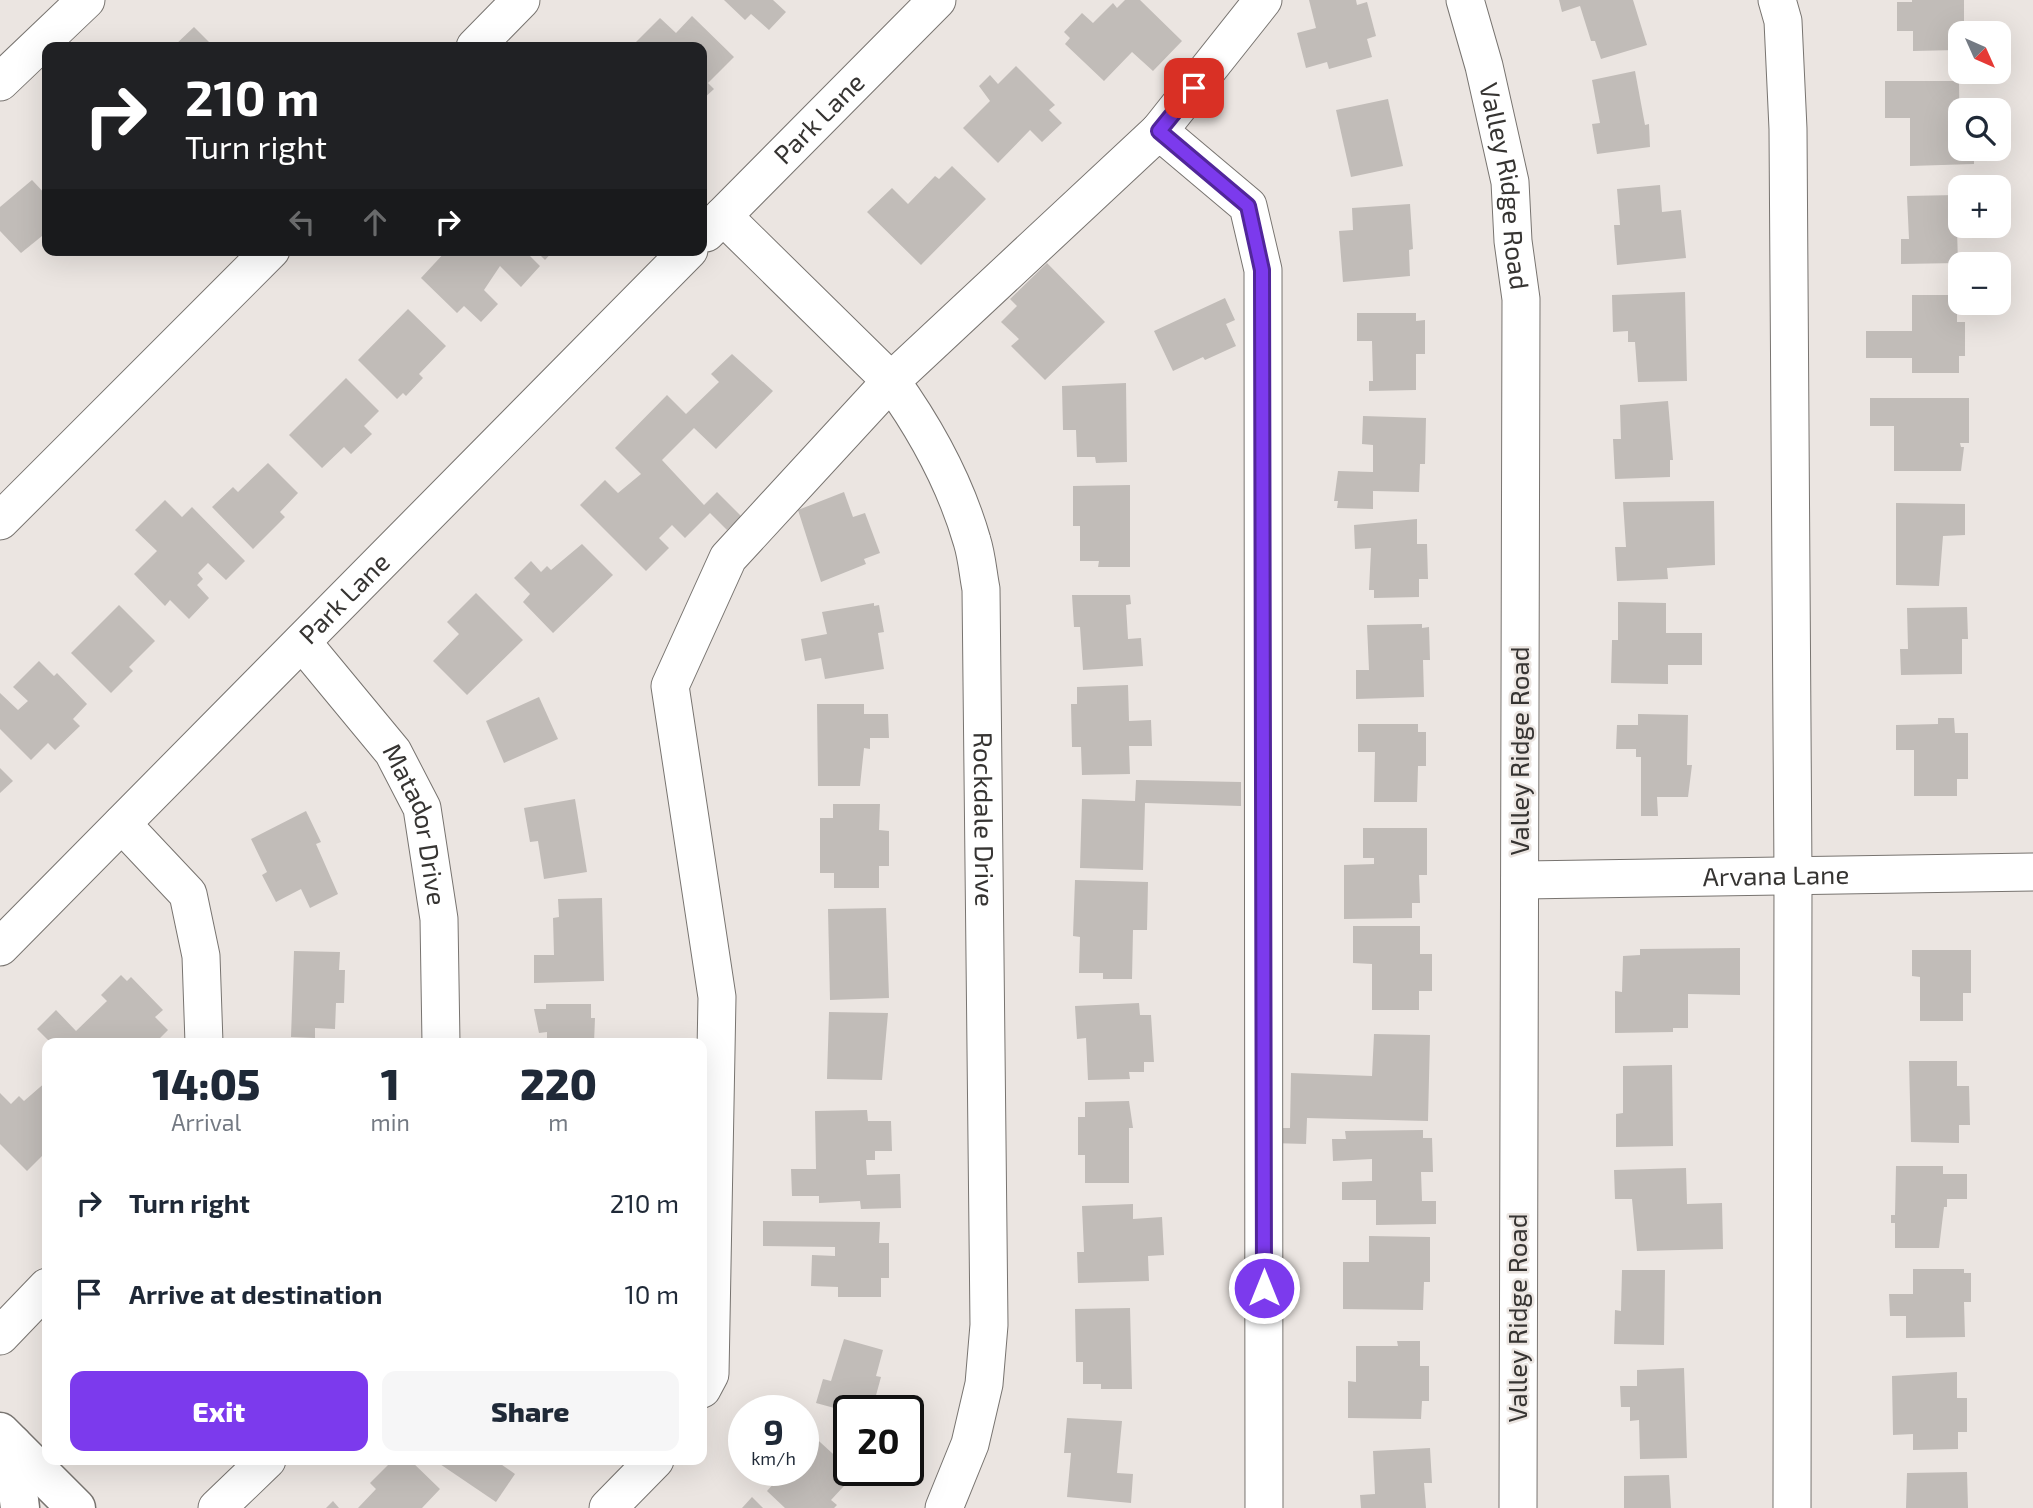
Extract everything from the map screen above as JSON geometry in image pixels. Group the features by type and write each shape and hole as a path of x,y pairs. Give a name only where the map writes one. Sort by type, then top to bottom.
{"main road":[{"path":"6,1438 20,1508"},
{"path":"6,1438 76,1508"}],"street":[{"path":"0,82 86,0"},
{"path":"480,42 521,0"},
{"name":"Park Lane","path":"712,226 937,0"},
{"path":"707,1379 710,1374 717,997 670,685 728,558 891,381 1159,131 1263,0"},
{"name":"Valley Ridge Road","path":"1465,0 1484,66 1510,181 1513,241 1521,299 1518,1508"},
{"path":"1777,0 1783,21 1788,129 1793,876 1792,1508"},
{"path":"1159,131 1248,206 1262,270 1264,1508"},
{"name":"Rockdale Drive","path":"712,226 891,381 935,448 954,488 973,542 981,589 989,1325 984,1384 970,1444 944,1508"},
{"path":"0,521 265,256"},
{"name":"Park Lane","path":"0,947 683,256"},
{"name":"Matador Drive","path":"302,642 393,752 422,808 439,919 441,1038"},
{"path":"122,824 188,894 201,956 204,1038"},
{"name":"Arvana Lane","path":"1520,880 2033,872"},
{"path":"0,1336 42,1292"},
{"path":"217,1508 262,1465"},
{"path":"608,1508 650,1465"}],"building":[{"path":"724,0 773,0 786,12 769,30 751,14 745,20"},
{"path":"1125,0 1140,0 1182,41 1153,71 1132,52 1104,81 1065,44 1070,38 1064,32 1082,13 1093,23 1113,3 1117,8"},
{"path":"1309,0 1356,0 1357,5 1367,2 1376,36 1367,39 1372,57 1329,69 1327,62 1306,68 1297,33 1316,28"},
{"path":"1559,0 1633,0 1647,45 1601,59 1595,41 1591,41 1580,6 1562,12"},
{"path":"1964,0 1964,21 1948,21 1948,50 1913,51 1913,31 1897,31 1897,2"},
{"path":"692,16 734,57 708,83 714,89 707,95 707,42 636,42 660,18 676,33"},
{"path":"194,27 209,42 178,42"},
{"path":"1016,66 1055,105 1049,110 1062,123 1042,142 1030,130 998,163 963,128 990,101 979,86 990,75 998,84"},
{"path":"1635,71 1645,125 1649,124 1650,147 1597,154 1592,124 1600,123 1592,80"},
{"path":"1885,81 1948,81 1948,84 1959,84 1959,98 1948,98 1948,161 1974,161 1974,164 1910,166 1910,118 1885,118"},
{"path":"1388,99 1403,166 1351,177 1336,110"},
{"path":"952,166 986,199 921,265 867,212 892,188 908,204 935,176 939,179"},
{"path":"32,180 42,191 42,236 21,253 0,231 0,207"},
{"path":"1660,185 1662,212 1681,210 1686,258 1617,265 1614,225 1620,225 1617,189"},
{"path":"1948,195 1948,238 1957,238 1958,252 1948,252 1948,263 1901,264 1901,239 1909,239 1907,196"},
{"path":"1410,204 1413,249 1409,250 1410,276 1343,282 1339,231 1353,230 1352,208"},
{"path":"441,256 530,256 540,266 521,287 500,266 484,290 498,304 481,322 464,306 457,313 421,278"},
{"path":"1047,263 1105,322 1045,380 1011,346 1019,339 1001,322 1017,306 1010,299"},
{"path":"1685,292 1687,381 1638,382 1635,342 1628,342 1628,331 1613,332 1612,295"},
{"path":"1912,295 1948,295 1948,315 1957,315 1957,322 1965,322 1965,356 1959,356 1959,373 1912,373 1912,358 1866,358 1866,331 1912,331"},
{"path":"1225,298 1235,320 1226,324 1236,346 1173,371 1154,331"},
{"path":"408,309 446,346 419,374 423,378 406,396 403,393 397,399 358,360"},
{"path":"1357,313 1416,313 1416,321 1425,320 1425,354 1416,354 1416,390 1369,391 1369,381 1373,381 1372,341 1357,341"},
{"path":"732,354 773,391 716,449 694,428 662,460 704,505 717,492 741,516 727,530 710,513 685,538 672,525 659,538 669,548 646,571 580,505 605,480 618,493 641,474 615,448 667,395 686,414 719,382 711,374"},
{"path":"346,378 379,411 364,426 372,434 351,454 344,447 322,468 289,435"},
{"path":"1126,383 1127,462 1096,463 1095,457 1077,457 1076,430 1063,430 1062,386"},
{"path":"1870,398 1969,398 1969,443 1960,443 1961,447 1964,447 1961,471 1894,471 1894,426 1870,426"},
{"path":"1668,401 1673,460 1670,460 1670,477 1615,479 1613,439 1621,439 1620,405"},
{"path":"1363,416 1426,418 1425,464 1420,464 1419,492 1373,491 1373,509 1337,508 1338,501 1334,501 1338,471 1373,472 1373,445 1362,444"},
{"path":"268,463 298,493 280,512 285,517 253,549 212,507 233,487 238,492"},
{"path":"1130,485 1130,567 1098,567 1099,561 1080,561 1080,526 1073,526 1073,486"},
{"path":"844,492 853,517 865,513 880,553 864,559 866,564 821,582 798,510"},
{"path":"165,500 182,517 192,507 245,561 226,580 208,563 198,573 203,579 197,585 209,598 189,619 170,600 165,606 134,574 157,551 135,530"},
{"path":"1714,501 1715,565 1667,568 1668,579 1617,581 1615,547 1626,547 1623,502"},
{"path":"1896,503 1965,504 1965,535 1943,536 1939,586 1896,585"},
{"path":"1417,519 1417,544 1427,544 1428,579 1419,579 1419,597 1374,598 1374,590 1369,590 1371,548 1355,549 1354,525"},
{"path":"582,544 613,575 553,633 523,602 530,594 514,578 531,561 541,572 547,566 551,570"},
{"path":"476,593 523,640 467,695 433,661 459,634 447,622"},
{"path":"1072,595 1130,595 1131,604 1126,605 1128,639 1141,638 1143,666 1083,670 1080,627 1074,627"},
{"path":"1618,602 1666,603 1666,633 1702,633 1702,665 1668,665 1668,684 1611,683 1612,640 1618,640"},
{"path":"874,603 874,606 879,605 884,632 878,633 884,669 825,679 821,658 805,661 801,639 827,634 822,612"},
{"path":"119,605 155,641 129,667 133,671 111,693 71,653"},
{"path":"1967,607 1968,639 1962,639 1962,674 1901,675 1900,649 1908,649 1907,608"},
{"path":"1422,624 1422,628 1429,627 1430,660 1423,660 1424,697 1356,699 1356,670 1369,670 1367,625"},
{"path":"39,661 54,676 57,673 87,704 73,719 80,726 55,750 48,743 31,760 0,729 0,693 18,710 28,701 13,687"},
{"path":"1128,685 1129,721 1151,720 1152,746 1129,746 1130,774 1082,775 1081,747 1072,747 1071,704 1077,704 1077,687"},
{"path":"539,697 558,739 504,763 486,721"},
{"path":"817,704 864,704 864,714 888,714 889,738 870,738 870,749 864,748 860,786 818,786"},
{"path":"1638,714 1688,715 1687,765 1692,765 1688,797 1657,797 1658,816 1641,816 1641,757 1636,757 1636,749 1616,749 1617,725 1638,725"},
{"path":"1938,718 1954,718 1955,733 1968,733 1968,779 1957,779 1957,796 1914,796 1914,750 1896,750 1896,725 1938,724"},
{"path":"1358,724 1418,724 1418,732 1426,732 1426,766 1418,766 1417,802 1374,802 1375,752 1358,752"},
{"path":"0,768 13,781 0,793"},
{"path":"1136,780 1241,782 1241,806 1145,803 1143,870 1080,868 1082,799 1135,801"},
{"path":"575,799 587,872 544,879 538,841 530,842 524,808"},
{"path":"833,804 880,804 879,830 889,831 889,866 879,866 879,888 834,888 834,873 820,873 820,818 833,818"},
{"path":"306,811 321,842 316,844 338,894 310,908 301,889 276,902 262,875 267,872 251,839"},
{"path":"1363,828 1427,828 1427,875 1419,875 1420,903 1412,903 1412,918 1344,919 1344,865 1374,864 1374,858 1363,858"},
{"path":"1075,880 1148,882 1147,930 1133,930 1132,979 1103,979 1103,973 1079,973 1080,937 1073,936"},
{"path":"602,898 604,981 534,983 534,955 554,955 553,918 559,917 558,899"},
{"path":"886,908 889,998 830,1000 828,909"},
{"path":"1353,926 1420,926 1420,954 1432,954 1432,991 1419,991 1419,1010 1372,1010 1372,964 1353,963"},
{"path":"1740,948 1740,995 1688,994 1688,1028 1673,1028 1673,1032 1615,1033 1615,991 1622,992 1623,956 1640,955 1640,949"},
{"path":"1912,950 1971,950 1971,993 1963,993 1963,1021 1920,1021 1920,977 1912,976"},
{"path":"294,951 340,952 339,970 345,970 344,1003 336,1003 335,1029 315,1028 315,1038 291,1037"},
{"path":"121,975 127,981 131,977 163,1010 155,1017 168,1030 160,1038 46,1038 37,1029 56,1010 76,1031 107,1001 101,995"},
{"path":"1139,1003 1140,1015 1151,1015 1154,1062 1144,1062 1144,1072 1129,1072 1130,1079 1088,1080 1086,1038 1077,1039 1075,1006"},
{"path":"546,1004 591,1004 591,1018 595,1018 594,1038 547,1038 547,1032 539,1033 534,1009 546,1009"},
{"path":"829,1012 888,1013 882,1080 827,1079"},
{"path":"1374,1034 1430,1035 1428,1121 1307,1118 1306,1144 1272,1143 1272,1128 1290,1128 1291,1073 1372,1076"},
{"path":"1909,1061 1957,1061 1957,1086 1969,1086 1970,1125 1959,1125 1959,1143 1911,1142"},
{"path":"1672,1065 1673,1146 1616,1147 1616,1114 1623,1113 1623,1066"},
{"path":"42,1085 42,1156 27,1171 0,1144 0,1093 11,1104 19,1096 24,1101"},
{"path":"1129,1101 1133,1128 1129,1128 1129,1183 1085,1183 1085,1155 1078,1155 1078,1117 1085,1117 1085,1102"},
{"path":"867,1110 868,1121 891,1121 892,1151 875,1151 875,1160 866,1160 867,1175 900,1174 901,1208 861,1209 860,1201 819,1203 819,1196 792,1196 791,1169 816,1169 815,1111"},
{"path":"1423,1130 1423,1138 1432,1138 1433,1172 1421,1172 1422,1201 1436,1201 1436,1224 1376,1225 1376,1200 1342,1200 1342,1182 1372,1181 1372,1159 1333,1161 1332,1139 1346,1139 1345,1131"},
{"path":"1896,1166 1943,1166 1943,1174 1967,1174 1967,1199 1947,1199 1939,1248 1895,1248 1895,1223 1891,1223 1891,1215 1895,1215"},
{"path":"1686,1168 1687,1204 1722,1203 1723,1249 1637,1251 1632,1199 1615,1199 1614,1170"},
{"path":"1133,1204 1133,1219 1162,1217 1164,1255 1148,1256 1149,1281 1078,1283 1077,1252 1084,1252 1082,1206"},
{"path":"763,1221 880,1222 879,1243 889,1243 889,1278 881,1278 881,1297 838,1297 838,1287 811,1286 812,1255 835,1256 835,1247 763,1246"},
{"path":"1369,1236 1430,1237 1430,1282 1424,1282 1423,1310 1343,1309 1343,1262 1369,1262"},
{"path":"1913,1269 1964,1269 1964,1273 1971,1273 1971,1302 1964,1302 1965,1337 1906,1338 1906,1316 1890,1316 1889,1294 1913,1294"},
{"path":"1622,1270 1665,1270 1664,1345 1614,1344 1615,1310 1621,1311"},
{"path":"1130,1308 1132,1389 1101,1389 1101,1384 1083,1384 1083,1362 1076,1362 1075,1309"},
{"path":"844,1339 883,1350 876,1376 881,1377 876,1395 833,1395 833,1408 819,1404 823,1379 831,1381"},
{"path":"1397,1341 1420,1341 1420,1366 1429,1366 1429,1401 1422,1401 1421,1419 1348,1418 1348,1381 1356,1382 1356,1346 1398,1346"},
{"path":"1684,1368 1687,1458 1640,1459 1639,1420 1630,1421 1630,1407 1621,1407 1620,1386 1637,1386 1637,1370"},
{"path":"1957,1372 1957,1398 1967,1398 1967,1432 1958,1432 1958,1449 1913,1450 1913,1434 1893,1435 1892,1376"},
{"path":"1067,1418 1122,1421 1117,1473 1133,1474 1131,1503 1067,1497 1071,1453 1064,1453"},
{"path":"819,1441 833,1454 833,1486 844,1486 831,1500 837,1505 834,1508 785,1508 767,1491 772,1486 819,1486"},
{"path":"1430,1448 1432,1483 1424,1483 1426,1508 1361,1508 1360,1495 1375,1494 1373,1451"},
{"path":"388,1465 415,1465 440,1489 422,1508 358,1508 376,1489 370,1483"},
{"path":"441,1465 502,1465 515,1474 496,1502"},
{"path":"1967,1472 1968,1508 1906,1508 1907,1473"},
{"path":"1669,1475 1671,1508 1624,1508 1624,1476"},
{"path":"752,1497 763,1508 742,1508"},
{"path":"333,1501 339,1508 326,1508"}],"route":[{"path":"1194,88 1159,131 1248,206 1262,270 1264,1288"}]}
